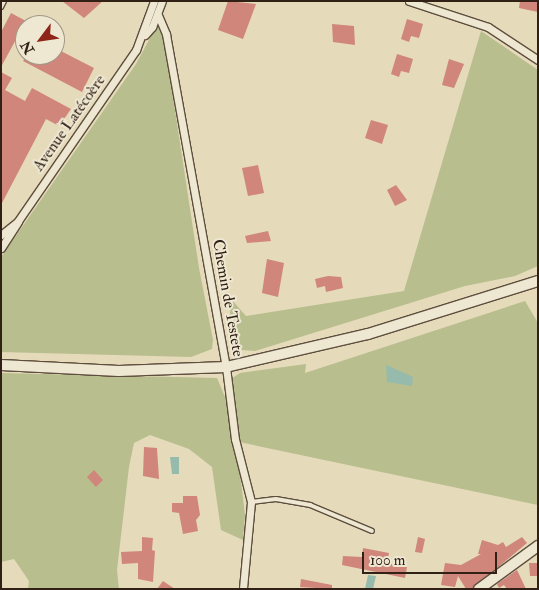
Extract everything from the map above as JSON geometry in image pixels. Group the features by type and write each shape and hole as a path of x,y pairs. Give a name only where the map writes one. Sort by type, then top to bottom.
{"main road":[{"path":"1,365 120,371 197,371 226,367 368,334 538,281"},
{"path":"479,589 538,546"}],"street":[{"name":"Avenue Latécoère","path":"142,39 154,1"},
{"name":"Avenue Latécoère","path":"1,248 18,220 158,15 162,1"},
{"path":"409,1 488,27 538,60"},
{"name":"Chemin de Testete","path":"158,15 166,34 226,367 235,438 251,502 243,589"},
{"name":"Avenue Latécoère","path":"1,235 18,220"}],"lane":[{"path":"1,7 4,1"},
{"path":"251,502 276,500 310,505 372,531"}],"green space":[{"path":"156,27 163,31 199,268 213,340 212,349 191,357 1,352 1,257 136,64"},
{"path":"481,31 538,70 538,266 515,276 465,286 255,351 242,350 233,333 230,313 232,300 246,316 404,291"},
{"path":"525,301 538,323 538,505 239,442 231,379 240,373 306,364 305,373"},
{"path":"1,373 217,378 233,416 245,515 243,540 221,530 212,467 189,449 150,435 134,443 129,467 117,570 119,589 28,589 29,581 14,559 1,562"}],"shaded area":[{"path":"386,365 413,377 412,386 387,382"},
{"path":"170,457 179,457 179,474 172,474"},
{"path":"368,575 376,576 373,589 365,589"}],"building":[{"path":"62,1 103,1 84,18"},
{"path":"228,1 256,4 243,39 218,30"},
{"path":"520,1 538,1 538,12 519,8"},
{"path":"11,13 15,15 15,41 1,67 1,32"},
{"path":"407,19 423,24 419,38 411,36 409,42 401,39"},
{"path":"332,24 354,26 355,45 333,42"},
{"path":"65,53 94,68 82,92 31,65 65,65"},
{"path":"397,54 413,59 409,73 401,71 399,77 391,74"},
{"path":"449,59 464,64 454,88 442,85"},
{"path":"1,72 12,78 5,90 25,101 32,88 71,109 59,126 46,119 1,205"},
{"path":"371,120 388,125 382,144 365,138"},
{"path":"258,165 264,193 248,196 242,168"},
{"path":"396,185 407,200 395,206 387,190"},
{"path":"268,231 271,241 247,243 245,236"},
{"path":"267,259 284,263 278,297 262,293"},
{"path":"328,276 341,277 343,288 326,292 325,286 317,288 315,279"},
{"path":"144,447 157,448 159,479 143,476"},
{"path":"94,470 103,480 96,487 87,477"},
{"path":"183,496 197,496 200,515 196,520 198,531 183,534 179,513 172,512 172,503 183,503"},
{"path":"142,537 153,538 152,550 155,551 153,582 138,579 138,563 122,564 121,552 142,551"},
{"path":"418,537 425,539 422,553 415,552"},
{"path":"522,537 527,543 472,589 466,589 458,576 455,587 441,585 445,563 461,565 481,554 478,554 482,540 498,545 503,542 506,547"},
{"path":"363,548 389,553 387,563 407,567 405,578 342,565 343,556 362,557"},
{"path":"529,563 538,563 538,576 530,576"},
{"path":"517,570 526,589 507,589 504,585 499,588 497,584"},
{"path":"301,579 332,585 332,589 300,587"},
{"path":"163,581 175,589 157,589"}]}
